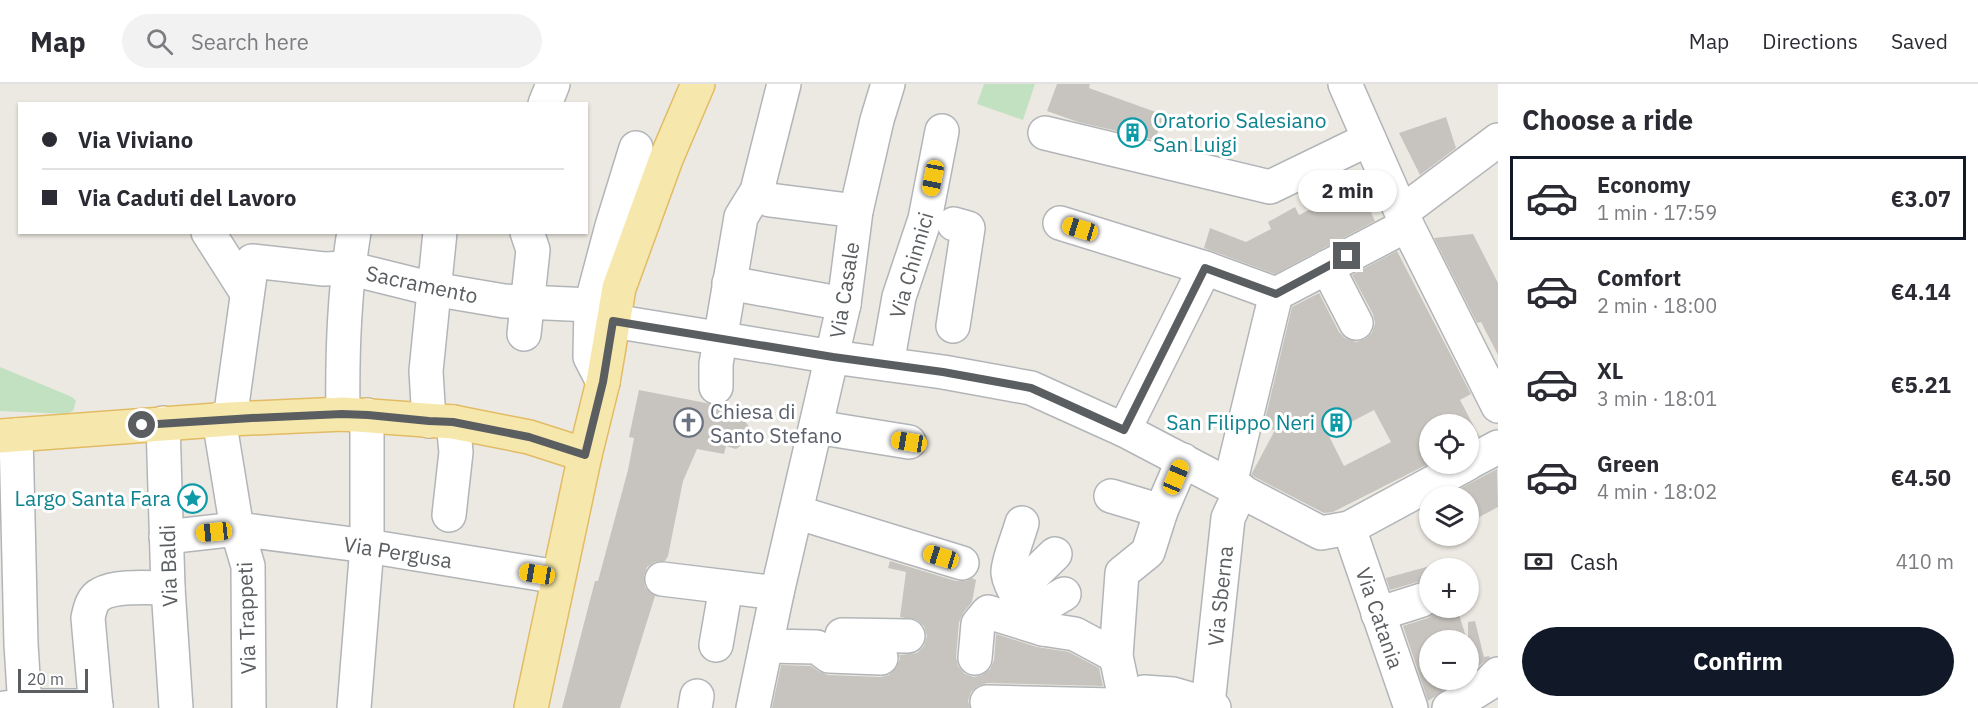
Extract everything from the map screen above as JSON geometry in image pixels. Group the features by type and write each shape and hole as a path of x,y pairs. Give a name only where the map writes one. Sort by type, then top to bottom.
{"main road":[{"path":"531,708 558,577 603,382 602,313 619,288 666,159 698,84"},
{"path":"8,435 224,419 355,414 441,422 529,437 585,455"}],"street":[{"path":"546,102 553,84"},
{"path":"716,387 716,364 741,217 757,191 784,84"},
{"name":"Via Casale","path":"753,708 777,593 844,304 856,210 888,84"},
{"path":"1345,84 1405,219 1498,406"},
{"name":"Via Chinnici","path":"887,364 899,297 926,219 942,132"},
{"path":"1045,133 1270,187 1369,139"},
{"path":"1060,223 1205,268 1276,294 1327,267 1405,219 1498,140"},
{"path":"602,313 612,226 636,148"},
{"path":"770,201 856,210"},
{"path":"952,326 968,228 954,224"},
{"path":"209,234 247,293"},
{"path":"354,234 348,268 342,368 355,414 367,546 354,708"},
{"path":"440,234 426,371 441,422 456,452 448,515"},
{"path":"527,319 533,250 528,234"},
{"name":"Sacramento","path":"252,261 324,269 348,268 433,289 527,319 602,313 721,339 943,372 1031,388 1124,430 1321,533 1349,528"},
{"name":"Via Trappeti","path":"249,708 248,566 237,530 224,419 252,261"},
{"path":"1327,267 1356,323"},
{"path":"1124,430 1205,268"},
{"path":"729,283 844,304"},
{"name":"Via Sberna","path":"1211,706 1228,518 1276,294"},
{"name":"Via Baldi","path":"163,423 168,588 176,708"},
{"path":"816,427 909,442"},
{"path":"8,435 10,646 18,707 96,707 88,618 90,607 99,594 116,590 168,588"},
{"path":"1479,457 1498,447"},
{"path":"1132,701 1116,656 1122,573 1148,552 1161,511 1183,460"},
{"path":"1349,528 1448,474"},
{"path":"1111,496 1161,511"},
{"path":"796,512 962,563"},
{"path":"1022,523 1007,573 1029,610 1116,656"},
{"name":"Via Catania","path":"1349,528 1411,708"},
{"name":"Via Pergusa","path":"166,537 237,530 367,546 558,577"},
{"path":"1029,610 1028,580 1055,554"},
{"path":"662,579 777,593"},
{"path":"716,645 726,587"},
{"path":"975,658 978,624 988,612 1029,610 1064,594"},
{"path":"1378,614 1419,601"},
{"path":"766,646 817,646 832,635 908,636"},
{"path":"817,646 829,656 881,658"},
{"path":"1449,708 1488,684 1498,674"},
{"path":"987,702 1113,705 1173,694 1211,706"}],"green space":[{"path":"984,84 1035,84 1023,120 977,104"},
{"path":"0,367 72,397 76,401 73,411 66,414 0,411"}],"building":[{"name":"Oratorio Salesiano San Luigi","path":"1057,84 1090,84 1089,88 1164,115 1155,140 1078,122 1047,111"},
{"path":"1446,117 1456,148 1420,175 1399,133"},
{"path":"1358,185 1375,221 1275,274 1204,248 1210,228 1246,242 1271,229 1268,222 1295,207 1299,215"},
{"path":"1473,234 1498,283 1498,355 1481,322 1477,323 1434,238"},
{"path":"1397,251 1471,394 1460,400 1467,414 1419,414 1419,469 1333,512 1324,513 1251,475 1275,430 1263,428 1292,307 1319,293 1339,332 1345,338 1356,342 1372,333 1375,323 1373,314 1352,275","holes":["1374,410 1391,442 1344,466 1328,434"]},
{"path":"639,390 732,408 731,415 742,417 750,428 748,441 736,449 726,446 724,454 697,449 683,481 668,556 665,561 655,562 647,567 644,576 645,587 655,596 620,708 562,708 595,581 598,581 628,470 634,438 629,437"},
{"path":"1497,469 1498,507 1479,517 1479,486 1465,486"},
{"path":"890,561 956,581 966,581 972,578 976,580 972,602 959,622 956,657 958,666 965,674 974,677 990,669 994,660 996,634 1037,647 1069,652 1099,668 1103,686 987,683 971,692 968,701 970,708 772,708 781,665 811,666 828,675 881,677 889,675 896,668 900,659 899,655 917,653 924,646 927,636 924,626 917,620 900,617 906,572 888,568"},
{"path":"1419,569 1419,582 1390,590 1386,578"},
{"path":"1428,618 1460,618 1464,630 1419,630 1419,674 1403,626"},
{"path":"1475,621 1477,630 1468,630 1468,622"},
{"path":"1479,637 1484,657 1489,656 1490,658 1479,666"},
{"path":"1424,690 1445,690 1428,701"}],"place":[{"name":"Oratorio Salesiano San Luigi","path":"1132,132"},
{"name":"San Filippo Neri","path":"1336,422"},
{"name":"Chiesa di Santo Stefano","path":"689,423"},
{"name":"Largo Santa Fara","path":"192,498"}],"route":[{"path":"142,425 219,419 368,415 453,422 529,437 585,455 603,382 613,321 833,357 943,372 1031,388 1124,430 1205,268 1276,294 1347,256"}]}
